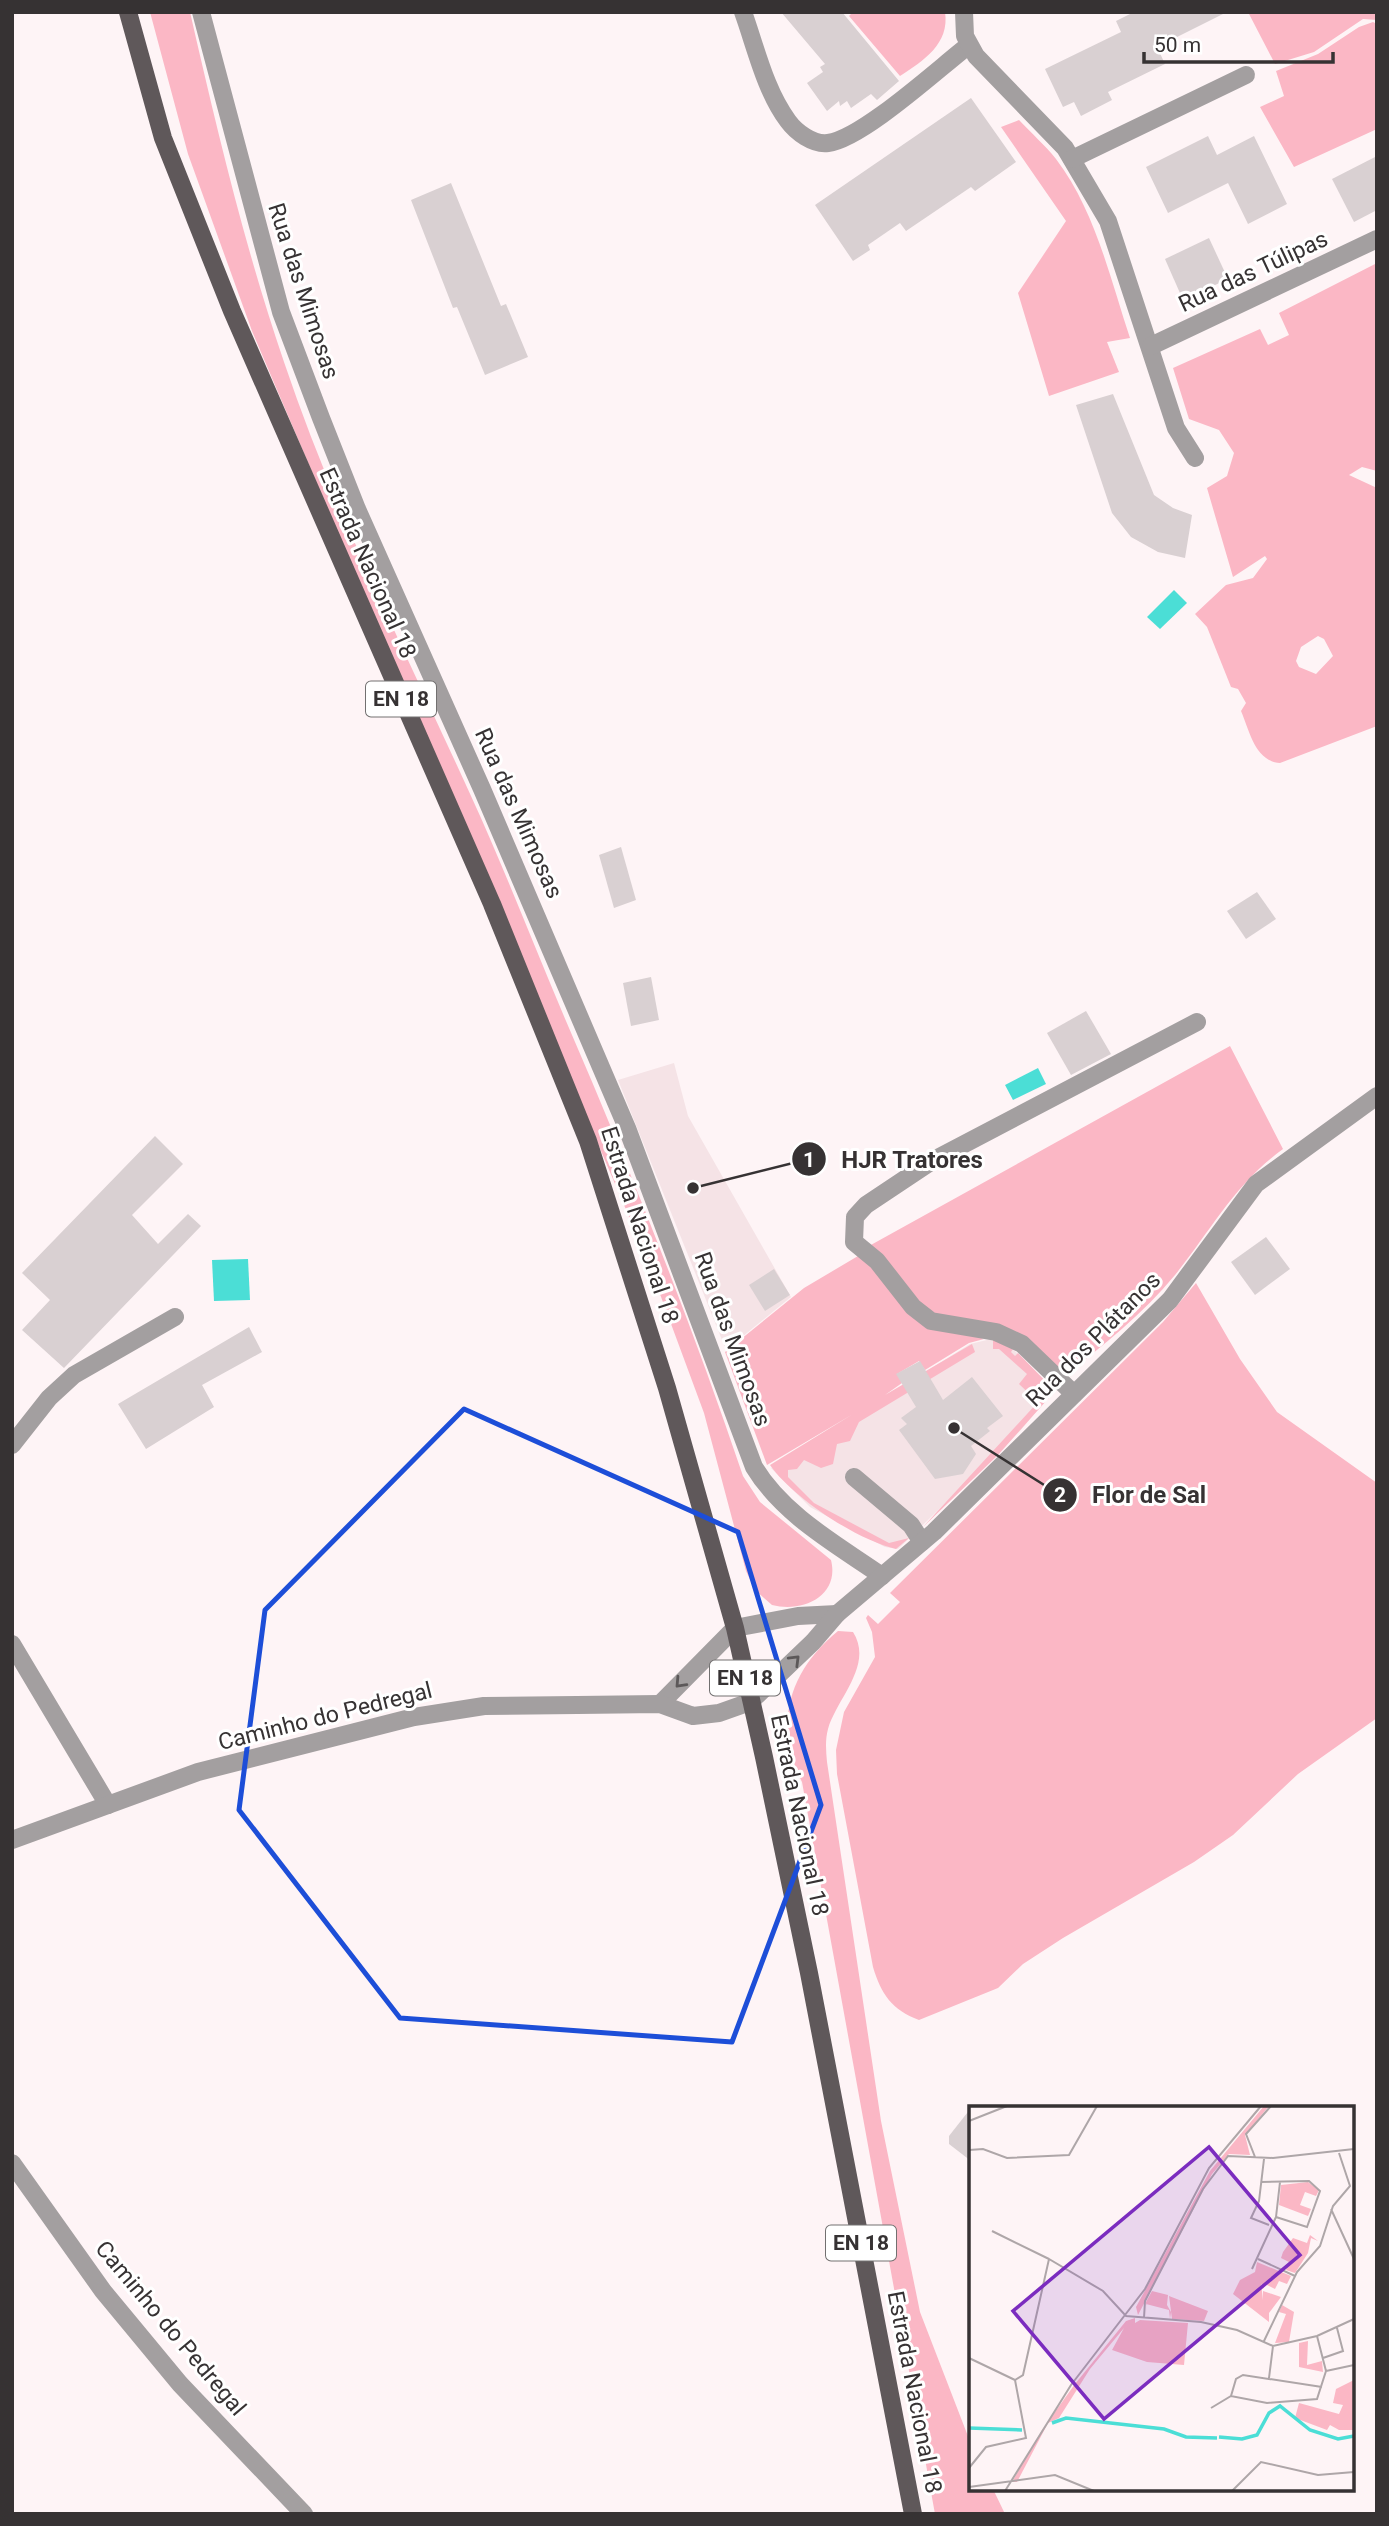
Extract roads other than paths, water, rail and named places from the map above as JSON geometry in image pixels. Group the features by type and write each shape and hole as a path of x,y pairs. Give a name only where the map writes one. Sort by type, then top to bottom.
{"main road":[{"name":"Estrada Nacional 18","path":"128,12 163,138 232,311 492,904 588,1142 667,1388 735,1628 809,1973 913,2514"}],"street":[{"name":"Rua das Mimosas","path":"201,12 273,286 321,418 357,509 482,789 621,1115 754,1466 767,1488 786,1506 882,1576"},
{"path":"743,12 777,104 789,123 806,138 828,143 857,131 969,46"},
{"path":"964,12 969,46 1046,125 1072,159 1108,221 1176,428 1195,458"},
{"path":"1072,159 1246,75"},
{"name":"Rua das Túlipas","path":"1151,346 1377,239"},
{"path":"1074,1394 1022,1344 996,1332 931,1321 913,1307 877,1261 854,1241 855,1217 866,1205 932,1161 1197,1022"},
{"name":"Rua dos Plátanos","path":"750,1702 803,1652 837,1614 922,1542 1170,1300 1256,1184 1269,1171 1377,1096"},
{"path":"12,1445 49,1398 75,1375 175,1317"},
{"path":"855,1478 911,1525 922,1542"},
{"path":"660,1704 735,1628 798,1616 837,1614"},
{"path":"12,1644 108,1805"},
{"name":"Caminho do Pedregal","path":"12,1840 198,1772 414,1717 484,1706 660,1704 693,1716 719,1713 750,1702"},
{"name":"Caminho do Pedregal","path":"12,2163 103,2291 180,2385 304,2514"}],"water":[{"path":"1174,590 1187,603 1160,629 1147,617"},
{"path":"1038,1068 1046,1084 1013,1100 1005,1085"},
{"path":"248,1259 250,1300 214,1301 212,1260"}],"place":[{"name":"HJR Tratores","path":"693,1188"},
{"name":"Flor de Sal","path":"954,1428"}]}
